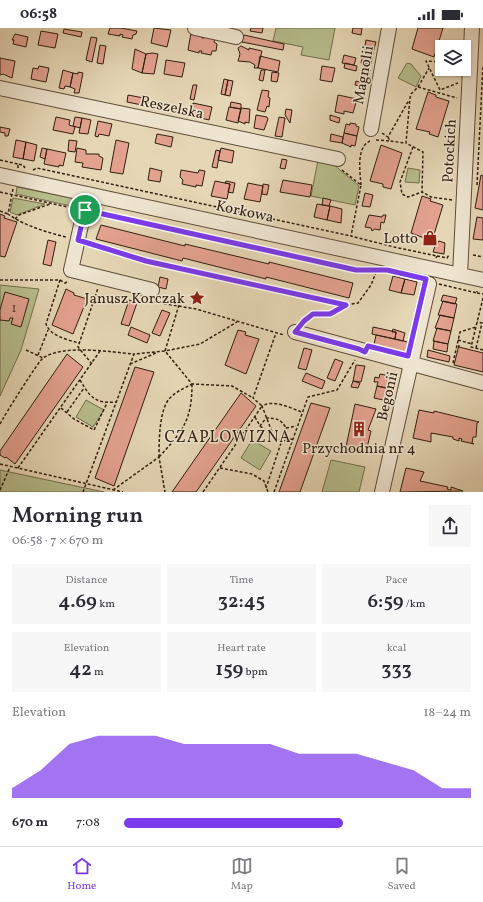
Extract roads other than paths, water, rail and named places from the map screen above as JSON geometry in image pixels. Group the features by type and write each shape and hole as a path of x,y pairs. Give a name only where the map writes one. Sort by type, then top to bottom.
{"street":[{"path":"195,28 236,37"},
{"name":"Magnolii","path":"371,129 389,28"},
{"name":"Potockich","path":"460,275 472,28"},
{"name":"Reszelska","path":"0,88 338,159"},
{"name":"Korkowa","path":"0,175 460,275 480,287"},
{"path":"88,194 71,270 152,290"},
{"name":"Begonii","path":"382,492 429,284"},
{"path":"295,332 411,365 483,383"}],"place":[{"name":"Lotto","path":"430,238"},
{"name":"Janusz Korczak","path":"197,298"},
{"name":"Przychodnia nr 4","path":"359,429"}],"district":[{"name":"CZAPLOWIZNA","path":"228,436"}]}
